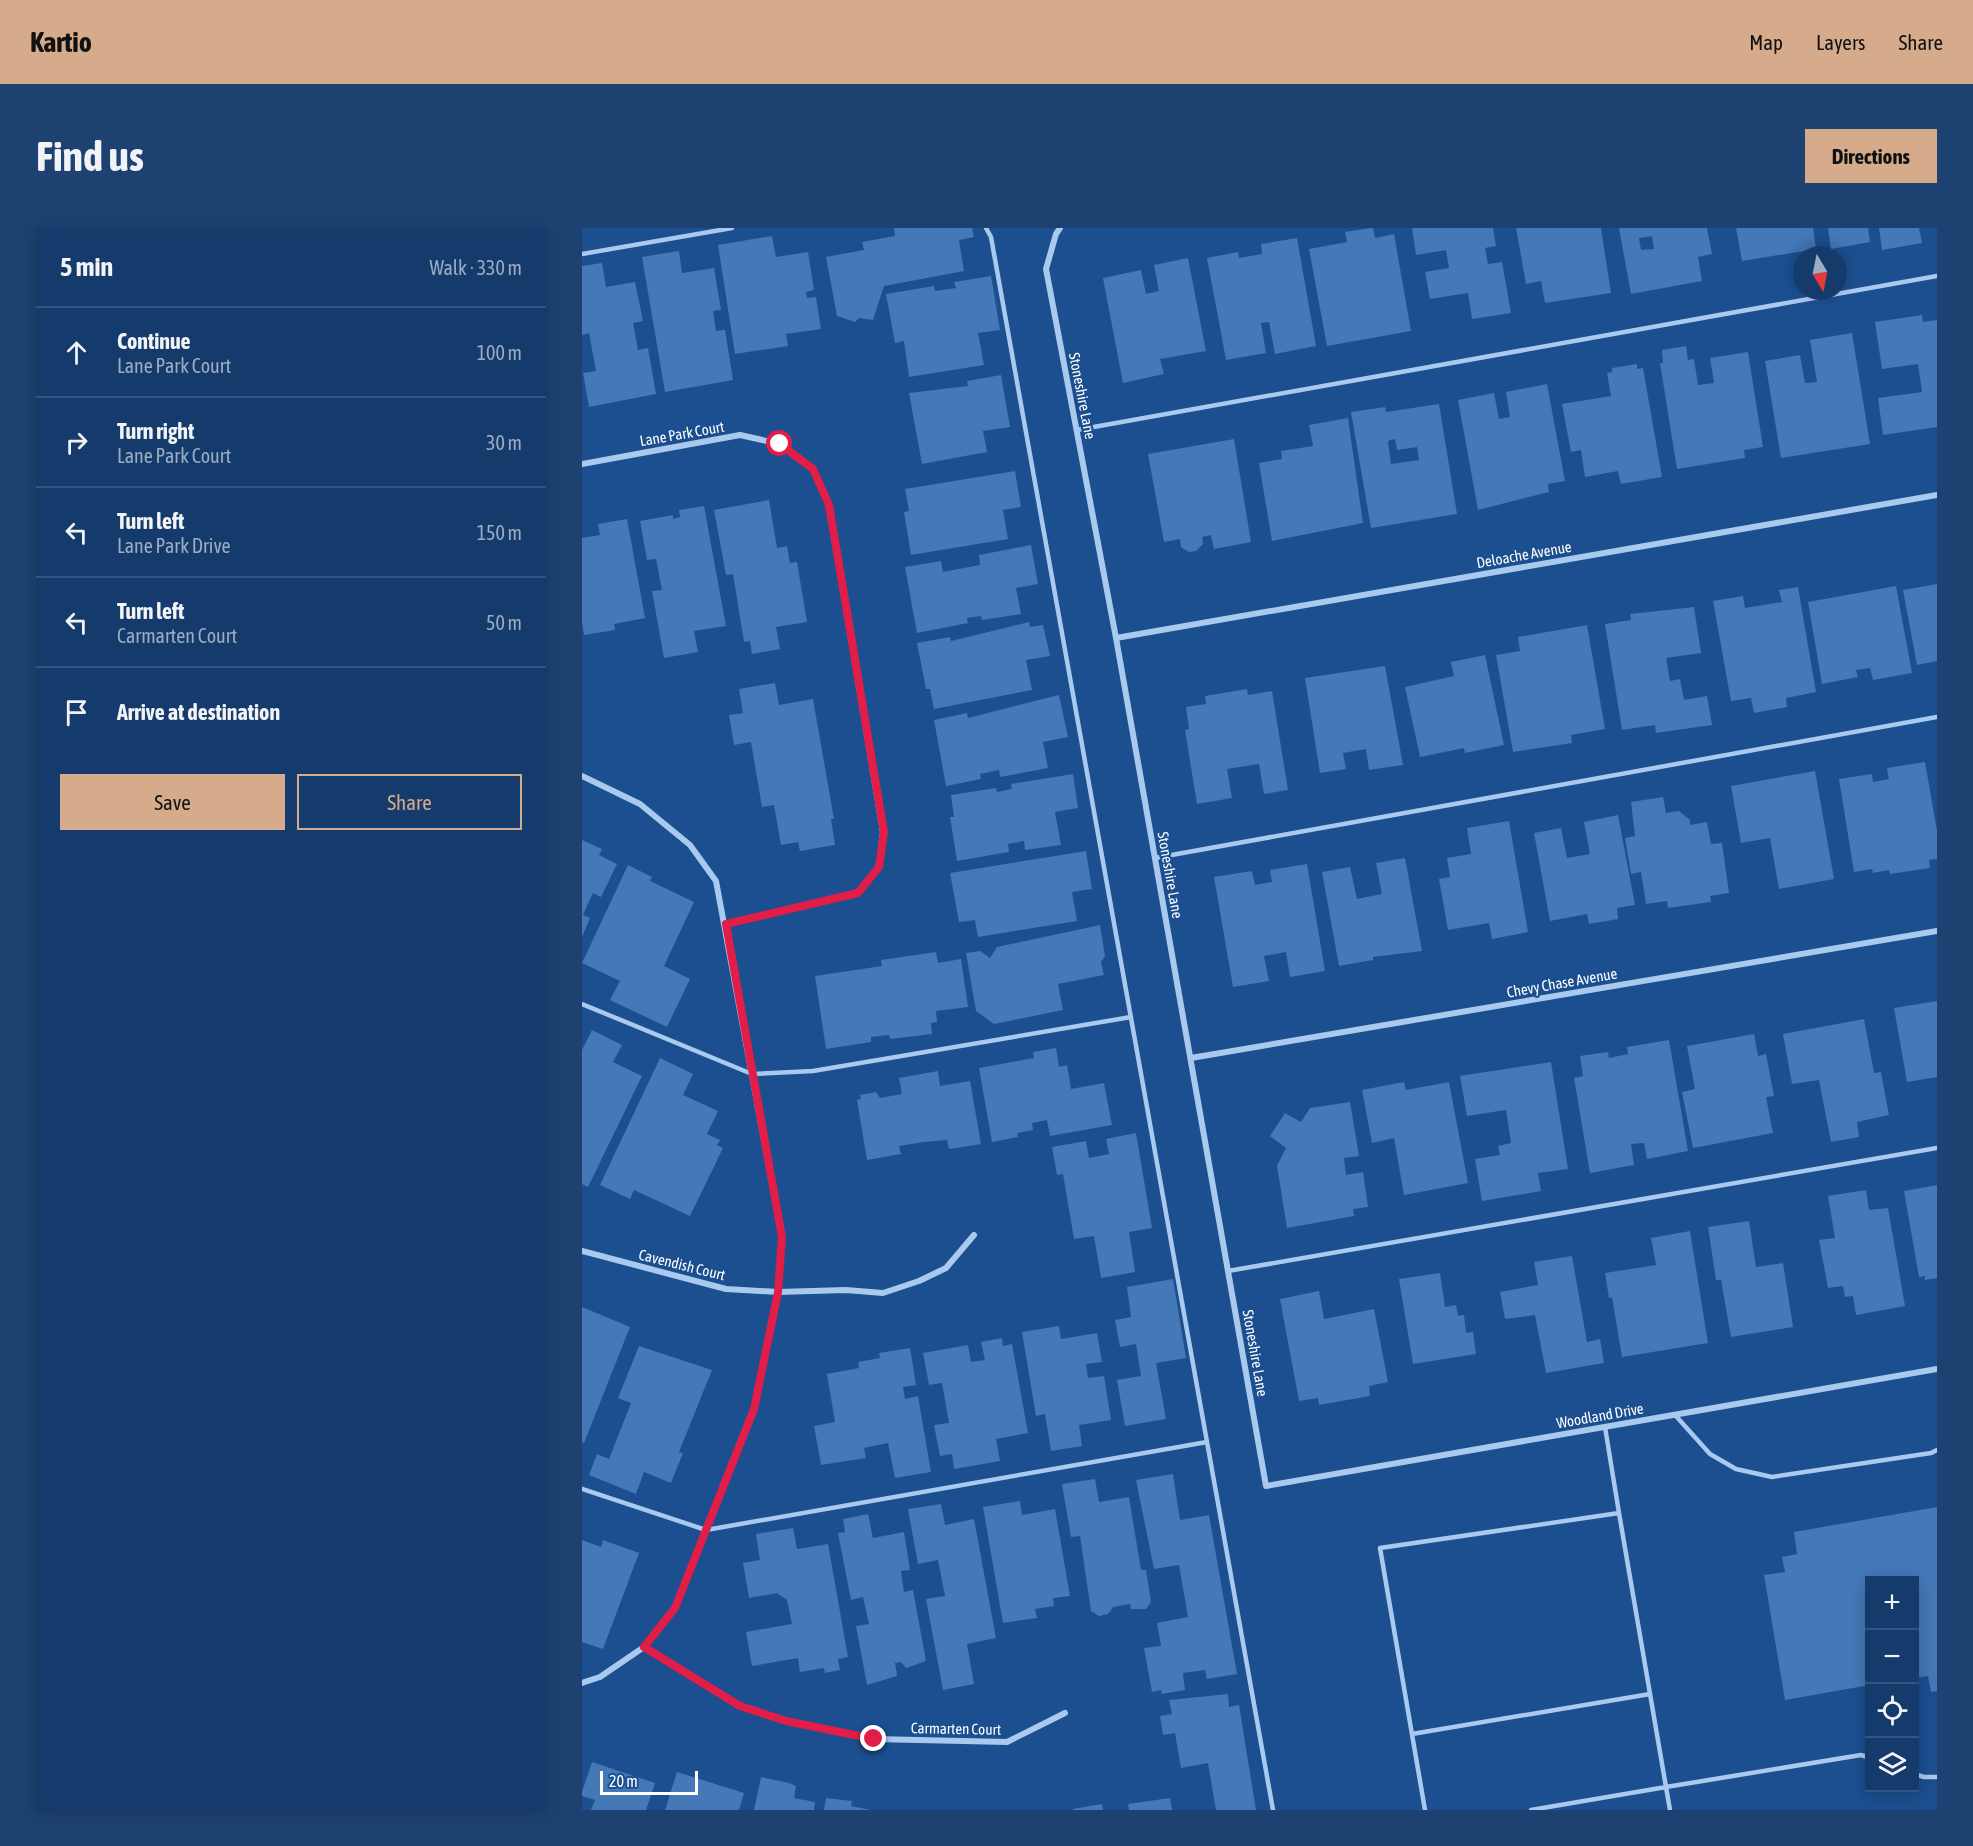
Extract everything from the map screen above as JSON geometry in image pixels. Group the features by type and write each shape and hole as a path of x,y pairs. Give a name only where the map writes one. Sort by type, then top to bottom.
{"street":[{"name":"Stoneshire Lane","path":"1060,228 1056,234 1046,269 1116,638 1266,1486"},
{"name":"Lane Park Court","path":"582,464 740,435 780,444 813,469 829,505 884,832 879,867 858,893 726,924"},
{"name":"Deloache Avenue","path":"1116,638 1937,495"},
{"path":"582,777 640,804 690,845 716,881 726,924 782,1237 778,1292 754,1409 675,1608 644,1647 600,1677 582,1683"},
{"name":"Chevy Chase Avenue","path":"1191,1058 1937,931"},
{"name":"Cavendish Court","path":"582,1251 726,1289 778,1292 846,1290 883,1293 919,1281 946,1268 974,1235"},
{"name":"Woodland Drive","path":"1266,1486 1937,1369"},
{"name":"Carmarten Court","path":"644,1647 740,1706 786,1721 874,1739 1007,1743 1065,1713"}],"lane":[{"path":"582,254 732,228"},
{"path":"986,228 991,237 1273,1810"},
{"path":"1077,430 1937,276"},
{"path":"1155,858 1937,717"},
{"path":"582,1004 752,1074 813,1071 1131,1017"},
{"path":"1228,1271 1937,1148"},
{"path":"1675,1415 1710,1454 1736,1469 1772,1477 1931,1453 1937,1450"},
{"path":"1605,1427 1670,1810"},
{"path":"582,1489 706,1530 1208,1442"},
{"path":"1425,1810 1380,1548 1619,1513"},
{"path":"1412,1734 1650,1694"},
{"path":"1531,1810 1861,1755 1865,1756"},
{"path":"1919,1775 1937,1777"}],"building":[{"path":"894,228 972,228 974,237 959,240 964,271 884,286 873,320 859,318 855,322 837,316 826,257 864,250 862,242 895,236"},
{"path":"1373,228 1375,238 1394,234 1411,331 1327,346 1309,249 1347,242 1345,232"},
{"path":"1412,228 1493,228 1496,246 1485,248 1488,264 1502,262 1511,313 1472,319 1468,293 1430,299 1425,272 1449,268 1446,250 1416,255"},
{"path":"1516,228 1601,228 1611,293 1545,303 1541,281 1526,284"},
{"path":"1619,228 1707,228 1712,254 1698,257 1702,281 1631,294","holes":["1652,236 1654,249 1641,250 1639,238"]},
{"path":"1736,228 1813,228 1816,246 1793,246 1793,253 1742,261"},
{"path":"1828,228 1868,228 1870,242 1831,246"},
{"path":"1879,228 1919,228 1922,243 1882,250"},
{"path":"772,236 776,257 808,252 814,290 806,292 807,298 816,297 821,329 786,334 788,346 735,354 718,245"},
{"path":"1297,238 1316,346 1275,354 1269,322 1261,323 1266,353 1226,360 1207,258 1238,252 1239,258 1262,254 1261,244"},
{"path":"679,251 682,273 714,268 721,310 713,311 716,331 725,330 733,380 665,392 642,257"},
{"path":"1188,258 1206,351 1160,359 1164,374 1123,383 1103,278 1141,270 1146,294 1159,291 1154,265"},
{"path":"602,263 606,287 635,282 643,321 633,323 638,350 648,348 656,394 589,407 583,373 596,371 589,333 582,335 582,266"},
{"path":"991,276 1000,330 978,333 984,365 909,377 904,341 895,343 886,294 934,286 935,291 956,288 954,282"},
{"path":"1922,315 1923,322 1937,320 1937,427 1883,435 1878,398 1922,392 1918,364 1882,369 1875,322"},
{"path":"1852,333 1870,444 1781,458 1765,361 1800,355 1805,383 1817,382 1810,340"},
{"path":"1686,346 1688,360 1694,359 1698,385 1714,383 1710,358 1748,352 1763,447 1744,450 1745,458 1677,469 1660,363 1663,363 1662,350"},
{"path":"1637,364 1637,369 1643,368 1662,477 1621,484 1618,471 1585,477 1581,450 1571,452 1562,404 1611,396 1607,373 1612,372 1612,368"},
{"path":"1001,375 1010,427 983,431 987,452 922,464 909,393 968,386 967,381"},
{"path":"1547,384 1565,481 1548,484 1549,492 1478,510 1458,400 1494,393 1499,419 1510,417 1506,392"},
{"path":"1439,404 1457,514 1371,528 1351,412 1385,407 1386,412","holes":["1395,439 1397,450 1417,447 1419,460 1391,464 1388,441"]},
{"path":"1348,418 1363,523 1272,541 1259,463 1282,459 1281,451 1313,446 1309,425"},
{"path":"1234,439 1251,542 1214,549 1211,535 1202,537 1203,544 1196,551 1189,552 1181,547 1180,539 1164,542 1148,454"},
{"path":"1015,471 1021,507 1003,510 1008,539 911,555 904,512 909,511 905,489"},
{"path":"769,500 777,548 787,546 790,563 797,562 807,622 776,627 780,649 752,654 750,641 744,642 733,574 726,575 714,510"},
{"path":"704,506 726,626 694,631 698,652 664,658 652,591 662,590 656,559 647,560 640,521 673,515 673,519 680,517 679,510"},
{"path":"627,519 645,618 614,624 615,630 584,635 582,538 600,535 598,524"},
{"path":"1031,545 1038,584 1016,588 1021,614 982,620 981,616 967,618 968,623 917,633 905,567 941,561 943,572 980,565 979,555"},
{"path":"1937,584 1937,661 1917,665 1903,590"},
{"path":"1896,586 1912,673 1873,680 1870,668 1856,670 1858,677 1822,684 1808,602"},
{"path":"1798,587 1816,692 1786,698 1787,707 1754,713 1751,698 1731,701 1713,601 1743,596 1745,608 1782,602 1779,590"},
{"path":"1694,607 1701,653 1666,658 1670,681 1680,679 1684,700 1707,696 1712,725 1656,733 1655,725 1622,730 1605,624 1631,620 1630,614"},
{"path":"1029,622 1030,627 1043,625 1050,656 1026,660 1032,690 934,709 930,689 926,689 917,643 950,637 951,641"},
{"path":"1587,625 1605,729 1571,735 1572,743 1513,752 1496,655 1520,651 1518,637"},
{"path":"1485,655 1504,745 1465,753 1464,748 1420,757 1405,687 1454,676 1451,662"},
{"path":"1385,666 1403,765 1369,770 1366,749 1343,753 1346,769 1320,773 1305,678"},
{"path":"775,683 779,705 813,699 834,819 831,819 835,845 800,851 798,842 781,845 774,805 762,807 751,742 734,745 729,715 743,713 739,689"},
{"path":"1247,689 1248,695 1272,691 1288,790 1264,794 1259,764 1227,769 1232,798 1197,804 1185,730 1189,729 1186,707 1206,704 1205,696"},
{"path":"1059,695 1068,737 1043,742 1048,768 1000,777 999,770 980,774 981,779 946,786 934,720 967,713 968,718"},
{"path":"1925,762 1937,831 1937,859 1929,860 1930,868 1890,874 1889,870 1873,873 1872,869 1854,872 1839,779 1872,774 1873,782 1889,779 1887,768"},
{"path":"1815,771 1834,879 1779,889 1770,838 1741,843 1731,786"},
{"path":"1073,774 1078,808 1055,812 1061,845 1025,850 1024,841 1008,844 1009,852 957,861 950,817 954,817 951,795 996,788 997,792 1012,789 1011,784"},
{"path":"1663,797 1666,813 1679,811 1690,820 1690,825 1707,822 1711,844 1722,843 1729,893 1710,896 1711,902 1668,908 1667,901 1646,904 1641,872 1631,874 1625,838 1635,836 1631,802"},
{"path":"1618,815 1635,905 1617,908 1618,919 1589,924 1587,914 1550,921 1534,833 1561,828 1567,858 1590,854 1584,822"},
{"path":"1509,821 1528,932 1492,939 1489,923 1448,930 1439,879 1450,877 1447,858 1471,854 1467,828"},
{"path":"582,840 602,849 599,855 617,864 601,897 593,893 583,915 590,918 582,937"},
{"path":"1086,851 1092,889 1072,892 1077,921 978,937 975,920 959,922 950,873"},
{"path":"1405,858 1422,951 1373,957 1373,960 1339,966 1322,872 1350,867 1357,899 1382,894 1376,863"},
{"path":"1307,864 1325,971 1290,977 1286,952 1264,956 1269,981 1233,987 1214,877 1252,871 1255,885 1272,882 1270,870"},
{"path":"628,865 652,877 650,881 694,902 664,966 690,979 667,1027 610,1000 620,981 582,963"},
{"path":"1100,925 1105,956 1101,962 1104,975 1058,984 1063,1010 994,1024 976,1011 966,953 980,951 990,958 997,947"},
{"path":"936,952 938,963 961,959 968,1007 936,1011 937,1022 931,1023 932,1034 890,1039 889,1035 871,1037 871,1042 826,1049 815,976 882,966 881,960"},
{"path":"1937,1001 1937,1077 1907,1082 1894,1008"},
{"path":"1864,1019 1874,1073 1881,1072 1889,1115 1857,1122 1859,1137 1831,1142 1819,1080 1792,1084 1783,1034"},
{"path":"592,1030 622,1045 613,1062 642,1076 588,1187 582,1184 582,1050"},
{"path":"1754,1034 1758,1056 1766,1054 1774,1096 1766,1097 1773,1133 1693,1148 1682,1092 1695,1089 1687,1046"},
{"path":"1669,1040 1688,1151 1647,1159 1644,1143 1631,1144 1634,1165 1590,1173 1574,1078 1583,1076 1580,1056 1608,1052 1609,1058 1628,1054 1627,1047"},
{"path":"1056,1048 1059,1067 1067,1065 1071,1089 1104,1083 1112,1125 1050,1136 1047,1120 1032,1123 1033,1130 1017,1133 1018,1137 992,1142 979,1068 1034,1058 1033,1052"},
{"path":"660,1058 693,1074 683,1095 718,1111 707,1134 720,1140 717,1145 723,1148 690,1216 634,1190 630,1199 600,1185"},
{"path":"1551,1062 1568,1169 1538,1173 1541,1191 1482,1201 1475,1159 1500,1155 1498,1146 1511,1143 1506,1110 1467,1116 1460,1076"},
{"path":"938,1071 940,1086 970,1081 981,1144 949,1149 947,1140 924,1142 899,1146 901,1154 867,1160 857,1100 861,1099 860,1095 876,1092 880,1098 902,1094 899,1078"},
{"path":"1404,1082 1406,1090 1449,1082 1468,1183 1404,1195 1394,1138 1372,1143 1362,1090"},
{"path":"1350,1102 1359,1156 1344,1158 1346,1175 1363,1172 1368,1207 1353,1209 1354,1216 1287,1228 1277,1166 1286,1148 1270,1136 1285,1113 1301,1122 1310,1108"},
{"path":"1136,1133 1152,1228 1129,1232 1135,1272 1101,1278 1094,1236 1074,1239 1063,1174 1057,1175 1052,1147 1086,1141 1089,1158 1109,1154 1106,1139"},
{"path":"1937,1185 1937,1278 1925,1280 1925,1276 1919,1277 1904,1191"},
{"path":"1866,1190 1869,1210 1888,1208 1905,1306 1856,1315 1853,1296 1845,1297 1843,1286 1828,1288 1819,1240 1835,1238 1828,1196"},
{"path":"1749,1221 1756,1267 1783,1263 1793,1327 1731,1337 1721,1280 1716,1280 1708,1227"},
{"path":"1690,1231 1708,1343 1622,1357 1612,1297 1609,1298 1605,1273 1656,1265 1651,1238"},
{"path":"1572,1256 1587,1342 1600,1339 1604,1363 1546,1373 1535,1315 1505,1319 1500,1292 1538,1285 1534,1262"},
{"path":"1440,1273 1445,1307 1456,1305 1458,1316 1464,1315 1466,1333 1473,1332 1476,1354 1413,1364 1399,1279"},
{"path":"1173,1279 1186,1358 1156,1363 1166,1419 1125,1426 1117,1380 1141,1376 1136,1344 1120,1347 1115,1320 1131,1317 1127,1287"},
{"path":"1319,1291 1324,1319 1374,1309 1388,1382 1369,1386 1370,1396 1319,1405 1318,1398 1299,1401 1280,1299"},
{"path":"582,1307 630,1327 584,1443 582,1442"},
{"path":"1059,1326 1061,1339 1097,1333 1102,1362 1086,1364 1088,1378 1104,1376 1111,1420 1079,1425 1082,1446 1051,1451 1045,1414 1036,1416 1022,1332"},
{"path":"1002,1338 1003,1346 1012,1344 1028,1433 996,1439 1000,1461 954,1469 952,1454 940,1456 934,1425 949,1423 942,1383 929,1385 923,1353 968,1345 971,1362 985,1360 981,1342"},
{"path":"639,1346 712,1370 679,1452 683,1453 671,1483 644,1472 636,1494 589,1475 597,1454 609,1459 631,1403 618,1398"},
{"path":"910,1348 916,1385 903,1387 905,1399 918,1396 931,1472 895,1478 888,1443 864,1448 866,1458 821,1465 814,1426 835,1422 827,1374 859,1368 858,1362 880,1358 879,1353"},
{"path":"1173,1474 1180,1520 1209,1515 1237,1674 1207,1679 1205,1670 1183,1673 1185,1690 1162,1694 1161,1690 1152,1692 1144,1648 1161,1646 1157,1623 1188,1617 1179,1565 1154,1569 1136,1480"},
{"path":"1095,1479 1099,1502 1129,1497 1141,1570 1146,1570 1151,1602 1146,1609 1131,1609 1130,1604 1113,1607 1108,1614 1099,1616 1091,1611 1080,1536 1071,1537 1062,1484"},
{"path":"1020,1501 1022,1515 1055,1509 1070,1596 1053,1598 1054,1606 1035,1609 1037,1618 1003,1623 983,1507"},
{"path":"941,1504 945,1525 974,1519 996,1638 967,1644 974,1684 943,1690 926,1599 945,1596 938,1560 918,1564 908,1509"},
{"path":"1937,1507 1937,1691 1931,1692 1928,1676 1919,1677 1919,1576 1865,1576 1865,1686 1785,1700 1764,1575 1785,1572 1782,1557 1797,1554 1794,1532"},
{"path":"868,1514 873,1538 904,1532 910,1570 901,1571 904,1592 913,1590 926,1661 906,1668 901,1662 895,1663 897,1676 867,1685 856,1626 869,1624 863,1597 851,1600 838,1533 845,1532 843,1519"},
{"path":"793,1528 797,1549 828,1544 848,1657 838,1659 840,1670 825,1673 824,1668 800,1672 798,1658 752,1666 746,1632 792,1624 787,1600 777,1593 749,1598 743,1563 760,1560 756,1534"},
{"path":"582,1540 601,1547 603,1540 639,1553 603,1649 582,1642"},
{"path":"1228,1694 1229,1707 1239,1705 1256,1810 1216,1810 1208,1763 1181,1768 1175,1733 1163,1735 1160,1716 1172,1714 1169,1700"},
{"path":"592,1762 655,1783 646,1810 591,1810 595,1800 582,1796 582,1792"},
{"path":"677,1772 744,1793 739,1810 665,1810"},
{"path":"761,1777 796,1786 794,1798 815,1802 814,1810 754,1810"},
{"path":"826,1798 852,1801 851,1806 871,1810 824,1810"},
{"path":"1170,1798 1172,1810 1129,1810 1128,1804"},
{"path":"1102,1804 1103,1810 1073,1810 1073,1809"}],"route":[{"path":"780,444 813,469 829,505 884,832 879,867 858,893 726,924 782,1237 778,1292 754,1409 675,1608 644,1647 740,1706 786,1721 874,1739"}]}
